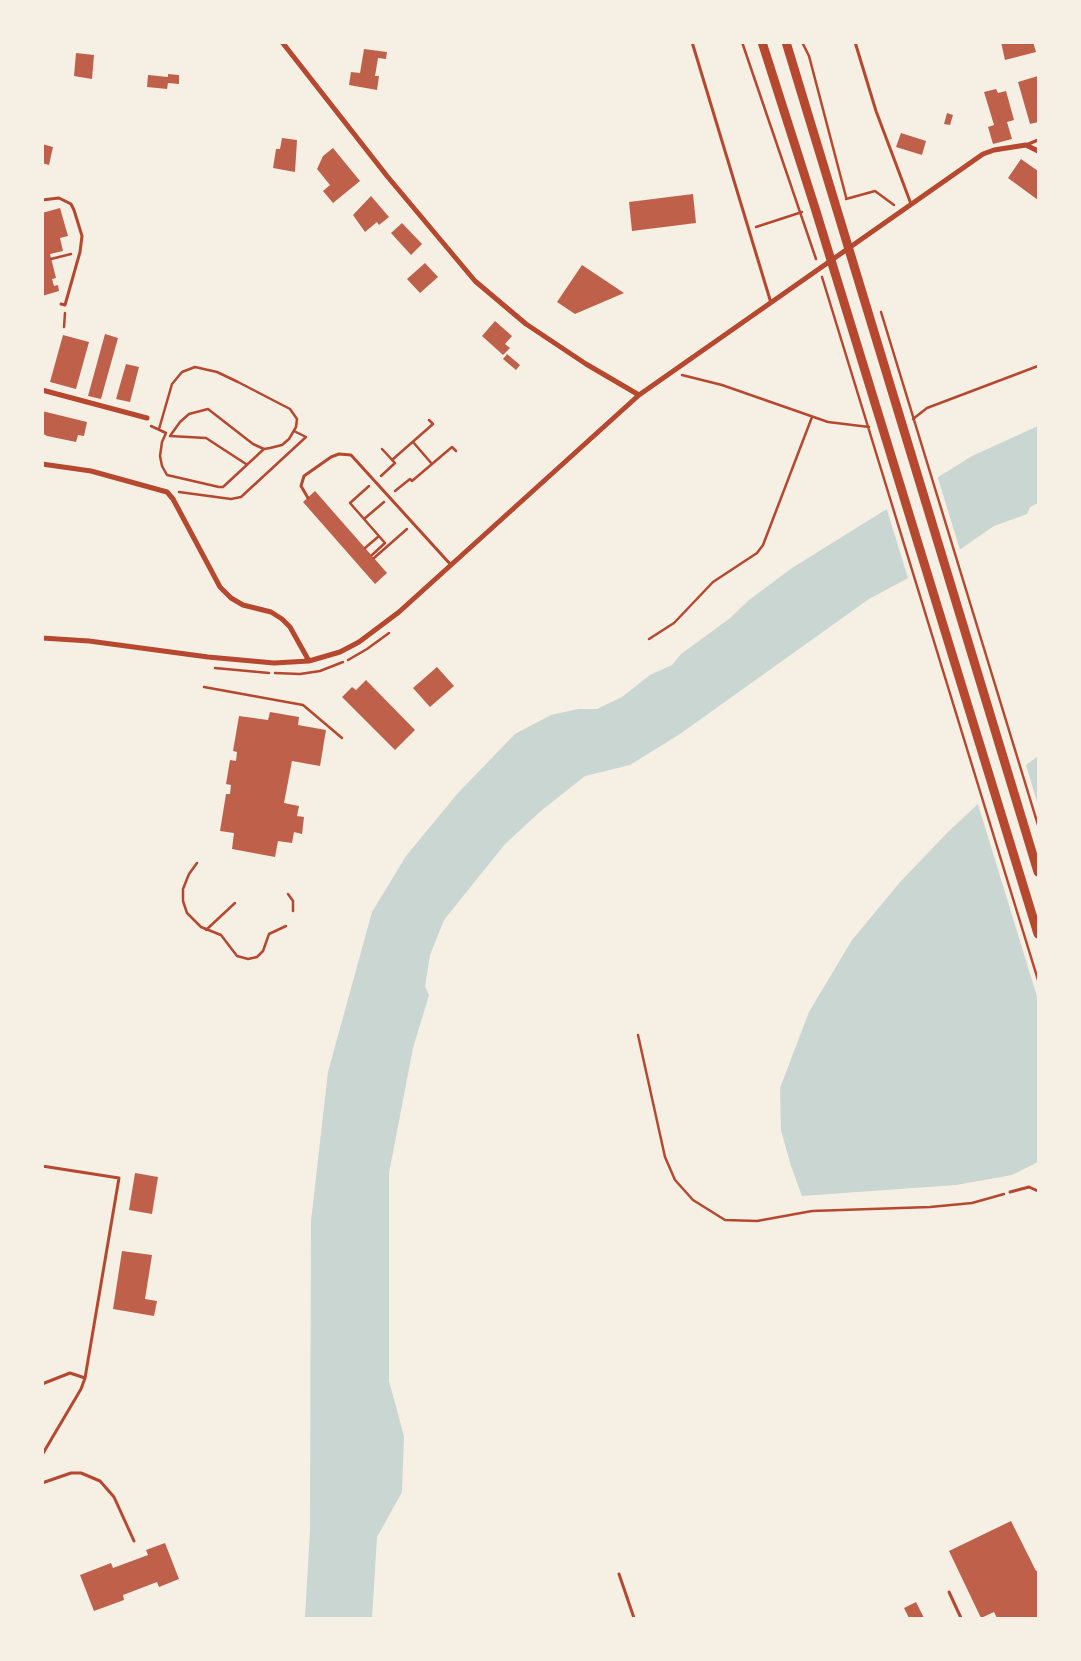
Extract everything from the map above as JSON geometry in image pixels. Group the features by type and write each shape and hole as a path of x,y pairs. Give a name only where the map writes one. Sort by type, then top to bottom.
{"main road":[{"path":"762,42 816,208 1038,934"},
{"path":"786,42 833,203 1038,872"}],"street":[{"path":"282,42 387,176 476,281 526,324 586,364 639,395"},
{"path":"42,638 89,641 257,662 309,661 340,652 373,633 399,612 639,395 671,372 983,154 994,150 1026,145 1038,151"},
{"path":"42,390 147,418"},
{"path":"42,464 91,471 167,492 173,499 220,587 231,598 242,605 271,612 282,619 290,627 309,661"}],"lane":[{"path":"692,42 771,303"},
{"path":"856,42 876,111 910,204"},
{"path":"1026,145 1038,140"},
{"path":"42,200 59,198 70,204 74,210 82,236 80,252 63,304"},
{"path":"308,498 301,486 304,476 320,463 339,454 351,455 376,480 451,565"},
{"path":"42,1166 119,1178 85,1378 81,1389 42,1455"},
{"path":"1010,1192 1030,1187 1038,1191"},
{"path":"42,1384 70,1373 85,1378"},
{"path":"42,1483 71,1473 81,1473 100,1481 114,1497 134,1541"},
{"path":"620,1574 634,1618"},
{"path":"949,1592 961,1618"}],"path":[{"path":"742,42 773,138 802,212 816,260"},
{"path":"802,42 809,56 849,208"},
{"path":"846,199 876,191 901,211"},
{"path":"749,229 802,212"},
{"path":"51,259 80,252"},
{"path":"819,269 1038,980"},
{"path":"878,303 1038,825"},
{"path":"63,304 64,327"},
{"path":"912,420 927,408 1038,366"},
{"path":"159,429 172,384 182,372 195,367 217,372 290,409 296,419 294,431 289,439 282,445 264,448 253,444 208,409 189,414 180,422 170,436"},
{"path":"671,372 722,386 812,417 855,426 871,426"},
{"path":"649,639 674,622 713,582 757,554 763,545 812,417"},
{"path":"147,418 150,426 170,436 206,438 246,464"},
{"path":"392,460 432,424 429,420"},
{"path":"167,492 231,499 240,497 306,437 294,431"},
{"path":"166,433 162,442 160,456 164,471 171,478 223,486 264,448"},
{"path":"413,442 432,464"},
{"path":"364,519 410,479 412,481 452,447 456,451"},
{"path":"382,449 395,463 350,503 385,543 373,557 414,523"},
{"path":"365,548 379,536"},
{"path":"207,667 255,673 298,674 320,670 354,657 382,639 395,627"},
{"path":"204,687 303,705 342,738"},
{"path":"197,863 184,884 183,901 190,917 206,930 221,935 238,956 248,959 262,953 270,932 286,926"},
{"path":"288,894 293,900 293,911"},
{"path":"206,930 235,903"},
{"path":"638,1035 665,1158 675,1180 693,1200 725,1220 757,1221 812,1211 930,1207 972,1203 1010,1192"}],"shaded area":[{"path":"1038,426 1038,503 1030,507 1027,514 994,526 955,553 869,599 680,734 630,765 585,776 542,810 505,844 444,920 430,955 425,986 429,995 413,1048 389,1173 389,1381 404,1436 402,1492 377,1537 372,1618 305,1618 310,1530 311,1221 328,1072 372,912 406,856 458,793 515,734 551,715 578,709 597,709 622,697 650,675 672,665 681,654 729,619 749,600 792,568 972,456"},
{"path":"1038,756 1038,1162 1012,1175 956,1185 802,1196 781,1130 780,1088 809,1012 852,940 901,881 949,831 995,788"}],"pier":[{"path":"937,475 961,553 909,581 886,507"},
{"path":"1025,762 1038,805 1038,1000 977,801"}],"building":[{"path":"1001,42 1033,42 1036,52 1005,60"},
{"path":"364,49 387,52 386,59 378,58 375,76 379,76 377,90 349,85 351,72 360,73"},
{"path":"76,53 94,55 92,79 74,76"},
{"path":"168,74 179,75 179,84 168,83 167,89 147,87 148,75 168,77"},
{"path":"1038,76 1038,122 1030,124 1018,82"},
{"path":"996,89 998,93 1006,91 1014,120 1007,122 1012,139 993,144 988,127 994,125 984,92"},
{"path":"947,113 953,115 950,125 944,124"},
{"path":"901,133 926,141 922,155 896,147"},
{"path":"282,138 297,140 295,172 273,168 276,149 280,149"},
{"path":"42,144 53,147 49,165 42,163"},
{"path":"333,148 360,181 333,203 323,191 330,185 317,169 323,156"},
{"path":"1021,159 1038,171 1038,200 1008,178"},
{"path":"693,194 696,223 632,231 629,202"},
{"path":"371,196 389,217 379,225 377,222 365,232 353,215"},
{"path":"60,208 68,236 60,238 63,251 50,254 56,278 52,279 54,286 58,285 59,291 42,296 42,213"},
{"path":"402,223 422,244 411,255 391,233"},
{"path":"425,263 438,277 420,293 407,279"},
{"path":"582,265 624,293 575,314 557,302"},
{"path":"495,321 512,336 505,344 510,348 503,355 482,336"},
{"path":"105,334 118,338 101,399 88,396"},
{"path":"63,335 89,342 76,389 50,382"},
{"path":"507,354 520,365 516,370 503,359"},
{"path":"126,364 139,367 130,402 116,399"},
{"path":"42,411 87,422 84,436 78,435 76,442 47,436 42,433"},
{"path":"315,491 387,573 375,584 303,502"},
{"path":"437,667 454,686 430,707 413,688"},
{"path":"366,680 415,730 395,750 342,697 352,687 356,690"},
{"path":"270,712 299,717 298,725 326,730 320,766 292,761 284,803 299,806 297,816 304,817 302,834 294,832 292,843 278,841 275,857 232,849 234,833 220,831 226,794 230,794 231,785 226,784 230,760 236,761 237,752 233,751 239,716 268,720"},
{"path":"135,1173 158,1177 152,1214 129,1210"},
{"path":"122,1251 152,1255 145,1299 157,1301 154,1316 113,1309"},
{"path":"1011,1521 1036,1571 1038,1570 1038,1618 997,1618 994,1612 981,1618 949,1551"},
{"path":"165,1543 179,1579 159,1587 157,1582 123,1595 124,1600 94,1611 80,1575 111,1563 113,1568 148,1555 146,1550"},
{"path":"916,1602 924,1618 909,1618 904,1608"}]}
